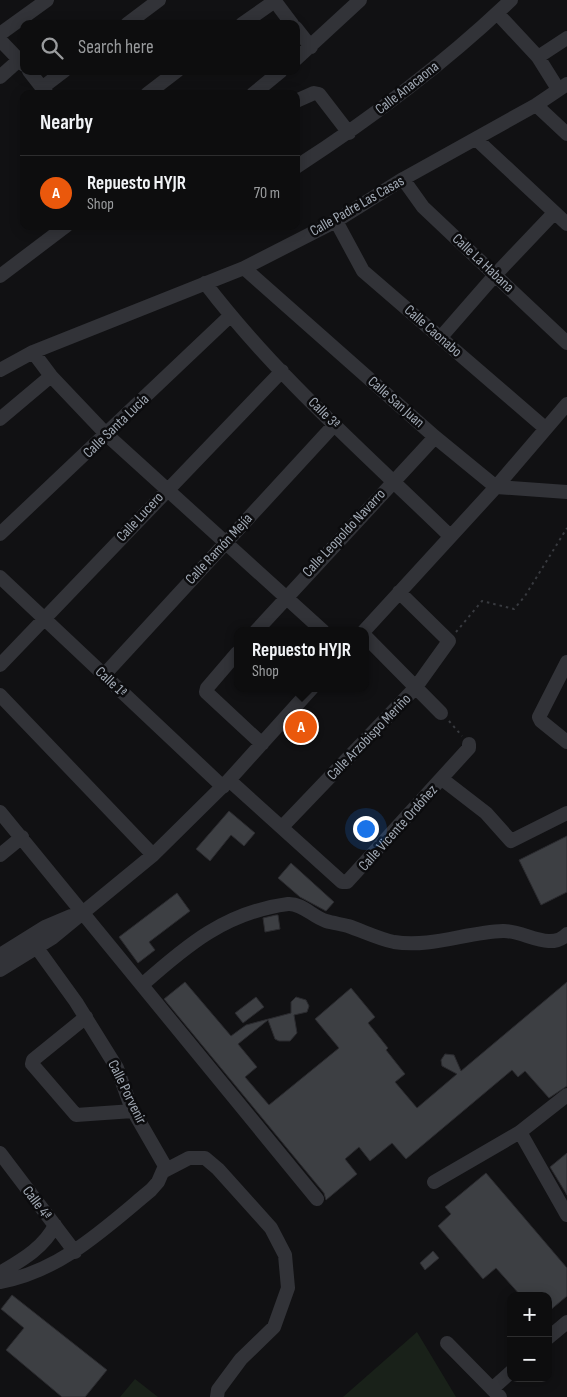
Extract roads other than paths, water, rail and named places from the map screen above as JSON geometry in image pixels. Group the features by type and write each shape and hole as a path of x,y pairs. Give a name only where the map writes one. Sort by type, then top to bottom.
{"street":[{"path":"0,34 47,0"},
{"path":"133,20 160,0"},
{"path":"300,56 360,0"},
{"name":"Calle Anacaona","path":"300,164 349,133 454,51 511,0"},
{"path":"248,20 272,3 277,4 289,20"},
{"path":"497,13 538,57 562,87"},
{"path":"300,33 311,47"},
{"path":"538,57 567,38"},
{"path":"0,40 20,61"},
{"path":"0,76 20,64"},
{"path":"32,75 45,90 60,75"},
{"path":"152,90 172,75"},
{"path":"258,90 276,75"},
{"name":"Calle Padre Las Casas","path":"0,370 33,352 244,268 336,221 403,179 536,105 562,87"},
{"path":"300,99 314,93 319,94 349,133"},
{"path":"536,105 567,134"},
{"path":"476,139 567,224"},
{"name":"Calle La Habana","path":"403,179 423,207 567,343"},
{"path":"441,337 496,274 554,213"},
{"name":"Calle Caonabo","path":"336,221 363,271 545,428"},
{"path":"0,276 61,230"},
{"name":"Calle San Juan","path":"244,268 434,437 496,486"},
{"name":"Calle 3ª","path":"205,283 230,316 282,370 450,536"},
{"name":"Calle Santa Lucía","path":"0,534 107,435 230,316"},
{"path":"33,352 51,376 107,435 319,627"},
{"name":"Calle Lucero","path":"0,665 167,488 282,370"},
{"path":"0,419 51,376"},
{"path":"368,627 496,486 567,404"},
{"name":"Calle Ramón Mejía","path":"104,675 335,424"},
{"name":"Calle Leopoldo Navarro","path":"259,627 434,437"},
{"path":"496,486 567,492"},
{"name":"Calle 1ª","path":"0,577 104,675 226,784"},
{"name":"Calle Arzobispo Meriño","path":"282,827 416,687 449,641 399,592"},
{"path":"369,640 442,713"},
{"path":"234,656 207,688 206,692 262,744"},
{"path":"566,665 539,717 541,721 567,742"},
{"path":"0,970 37,948 153,855 226,784 308,692"},
{"path":"0,695 153,855"},
{"name":"Calle Vicente Ordóñez","path":"226,784 282,827 342,882 347,882 442,779 469,748 468,744"},
{"path":"442,779 486,813 511,841 567,813"},
{"path":"0,812 317,1199"},
{"path":"0,855 22,837"},
{"path":"142,986 202,935 250,912 291,904 303,907 326,921 394,942 423,943 504,931 522,933 543,942 563,938 567,934"},
{"path":"0,955 45,927 83,911"},
{"name":"Calle Porvenir","path":"37,948 86,1017 118,1070 134,1111 164,1161 164,1171"},
{"path":"86,1017 33,1060 32,1064 76,1115 134,1111"},
{"path":"434,1182 520,1132 567,1095"},
{"path":"520,1132 567,1215"},
{"name":"Calle 4ª","path":"0,1153 75,1252"},
{"path":"0,1282 18,1279 47,1268 75,1252 151,1190 164,1171 189,1158 205,1158 218,1168 271,1228 285,1254 288,1288 274,1327 241,1359 218,1390 217,1397"},
{"path":"0,1273 42,1244 50,1236 55,1225"},
{"path":"549,1337 567,1322"},
{"path":"447,1343 496,1393 507,1378"}],"place":[{"name":"Repuesto HYJR","path":"301,727"}]}
